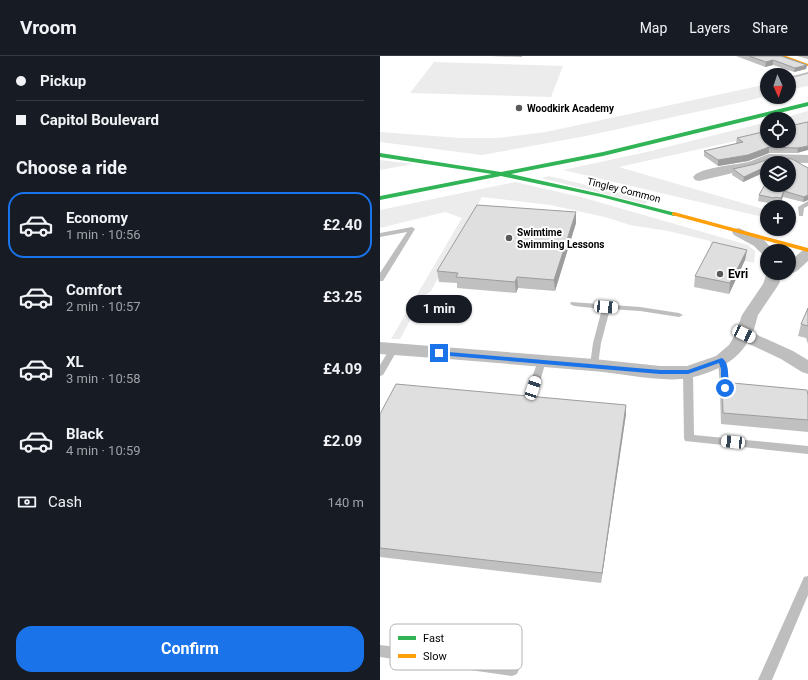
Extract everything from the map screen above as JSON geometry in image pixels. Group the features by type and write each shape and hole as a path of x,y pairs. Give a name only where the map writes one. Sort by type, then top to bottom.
{"main road":[{"path":"782,56 808,65"},
{"path":"380,198 603,154 808,104"},
{"path":"698,121 728,114"},
{"path":"380,147 480,161"},
{"name":"Tingley Common","path":"380,155 546,176"},
{"path":"436,172 491,162"},
{"name":"Tingley Common","path":"501,164 739,232 802,247"},
{"path":"780,236 802,247"}],"street":[{"path":"796,158 808,159"},
{"path":"685,176 700,180 711,173 750,165 760,161"},
{"path":"739,232 760,244"},
{"path":"796,258 802,247"},
{"path":"796,267 808,261"},
{"path":"387,349 594,365 660,372 688,372 722,360 735,349 744,334 750,316 771,280"},
{"path":"744,334 787,355 808,368"}],"lane":[{"path":"796,76 808,73"},
{"path":"801,215 801,207 808,203"},
{"path":"380,279 408,238 412,229 381,236"},
{"path":"574,304 678,314"},
{"path":"594,365 597,343 606,307"},
{"path":"380,373 387,349"},
{"path":"722,360 725,388"},
{"path":"533,388 542,361"},
{"path":"688,372 689,438 808,450"},
{"path":"764,680 808,581"},
{"path":"380,651 390,652"}],"shaded area":[{"path":"434,62 563,66 551,97 410,93"},
{"path":"808,74 808,86 796,89 796,77"},
{"path":"760,86 760,98 586,136 482,155 380,142 380,132 461,138 498,138 546,132"},
{"path":"808,111 808,124 796,127 796,114"},
{"path":"760,124 760,136 619,167 760,208 760,216 563,170 651,151"},
{"path":"380,160 413,164 380,170"},
{"path":"549,176 649,200 645,204 541,178"},
{"path":"515,182 581,197 748,245 755,251 754,263 712,253 710,241 668,231 630,225 605,217 550,205 482,197 431,291 423,297 400,339 391,339 462,218 445,212 380,228 380,210"}],"building":[{"path":"749,56 781,56 807,65 795,68 773,60 766,62"},
{"path":"808,122 808,146 796,148 796,125"},
{"path":"760,133 760,148 766,148 748,155 718,160 704,151 743,142 737,138"},
{"path":"796,161 808,168 808,195 804,197 787,192 796,192"},
{"path":"760,162 760,169 744,177 733,169"},
{"path":"761,192 784,192 781,198 759,195"},
{"path":"477,205 576,212 554,280 517,277 515,282 456,277 458,273 437,271"},
{"name":"Evri","path":"713,242 747,250 730,283 695,276"},
{"path":"808,308 808,326 801,324"},
{"path":"722,382 807,390 808,420 723,413"},
{"path":"396,384 626,405 602,573 380,548 380,414"}],"traffic: fast":[{"path":"380,198 603,154 808,104"},
{"path":"380,155 528,179 674,214"}],"traffic: slow":[{"path":"782,56 808,65"},
{"path":"674,214 808,250"}],"place":[{"name":"Woodkirk Academy","path":"519,108"},
{"name":"Swimtime Swimming Lessons","path":"509,238"},
{"name":"Evri","path":"720,274"}],"route":[{"path":"439,353 594,365 660,372 688,372 722,360 725,388"}]}
